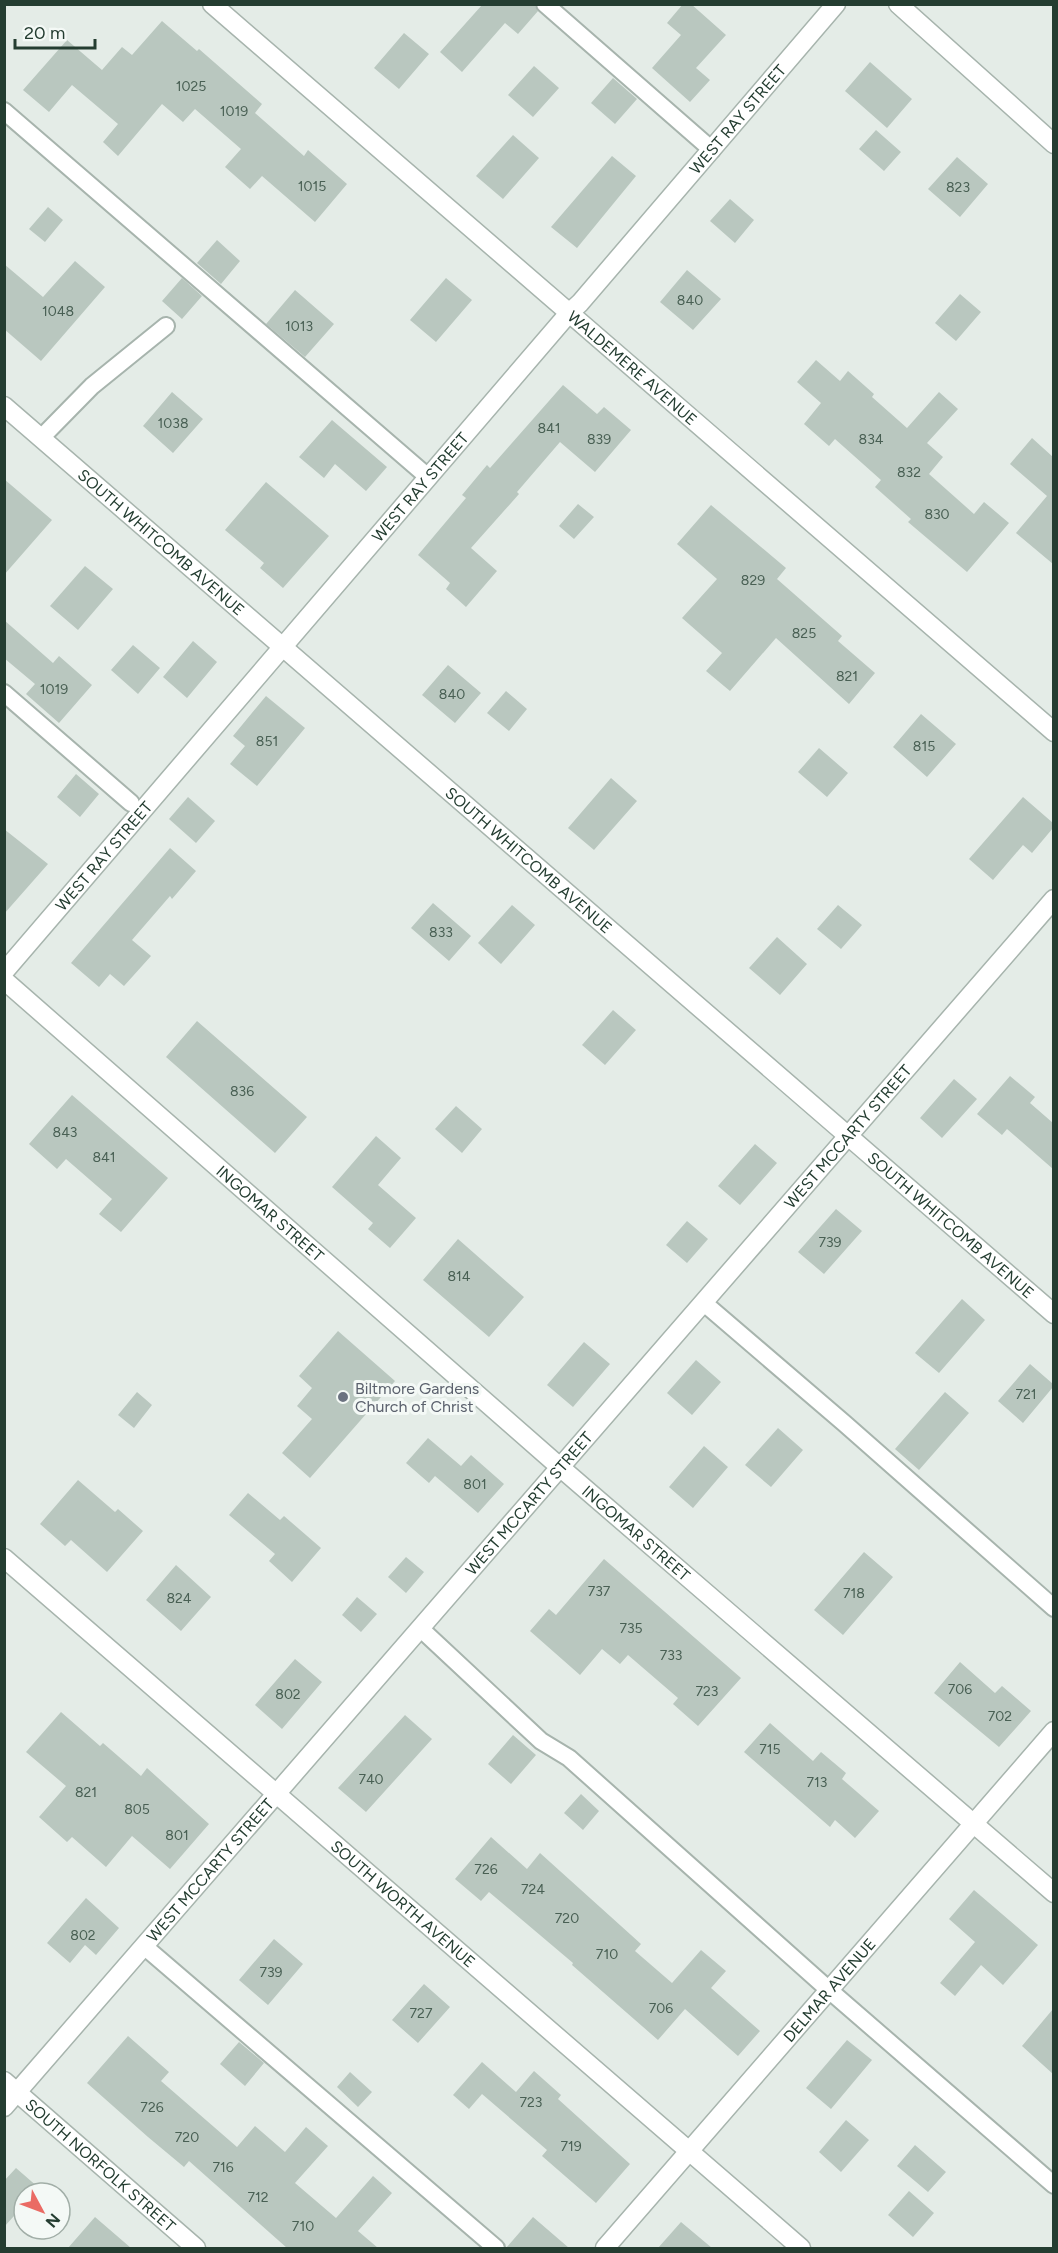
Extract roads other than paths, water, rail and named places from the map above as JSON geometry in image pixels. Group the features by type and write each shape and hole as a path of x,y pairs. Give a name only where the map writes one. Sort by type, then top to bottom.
{"street":[{"name":"WALDEMERE AVENUE","path":"212,4 1053,732"},
{"name":"WEST RAY STREET","path":"4,972 836,4"},
{"path":"898,4 1053,144"},
{"name":"SOUTH WHITCOMB AVENUE","path":"4,406 1053,1314"},
{"name":"WEST MCCARTY STREET","path":"4,2107 11,2087 145,1947 1053,899"},
{"name":"INGOMAR STREET","path":"4,980 561,1468 1053,1893"},
{"name":"SOUTH WORTH AVENUE","path":"4,1558 801,2248"},
{"name":"DELMAR AVENUE","path":"605,2248 1053,1731"},
{"name":"SOUTH NORFOLK STREET","path":"11,2087 196,2248"}],"lane":[{"path":"544,4 712,150"},
{"path":"4,111 428,477"},
{"path":"41,438 92,386 166,326"},
{"path":"4,693 131,803"},
{"path":"704,1303 1053,1608"},
{"path":"421,1629 541,1741 569,1758 829,1990 1053,2185"},
{"path":"145,1947 496,2248"}],"place":[{"name":"Biltmore Gardens Church of Christ","path":"343,1397"}]}
